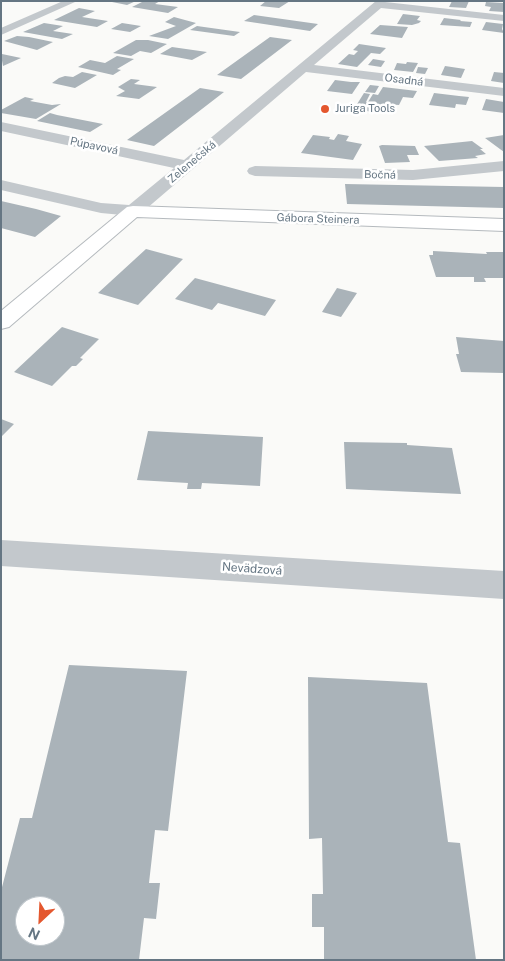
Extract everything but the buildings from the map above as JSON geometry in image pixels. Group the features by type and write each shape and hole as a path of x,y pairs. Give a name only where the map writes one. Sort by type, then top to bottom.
{"main road":[{"name":"Gábora Steinera","path":"133,211 504,225"},
{"name":"Zelenečská","path":"1,322 133,211"}],"street":[{"path":"1,32 70,2"},
{"path":"381,3 504,18"},
{"name":"Zelenečská","path":"133,211 381,3"},
{"name":"Osadná","path":"305,68 504,92"},
{"name":"Púpavová","path":"1,126 188,166"},
{"name":"Bočná","path":"255,171 413,175 504,166"},
{"path":"1,185 101,208 133,211"},
{"name":"Nevädzová","path":"1,553 504,584"}],"place":[{"name":"Juriga Tools","path":"325,109"}]}
